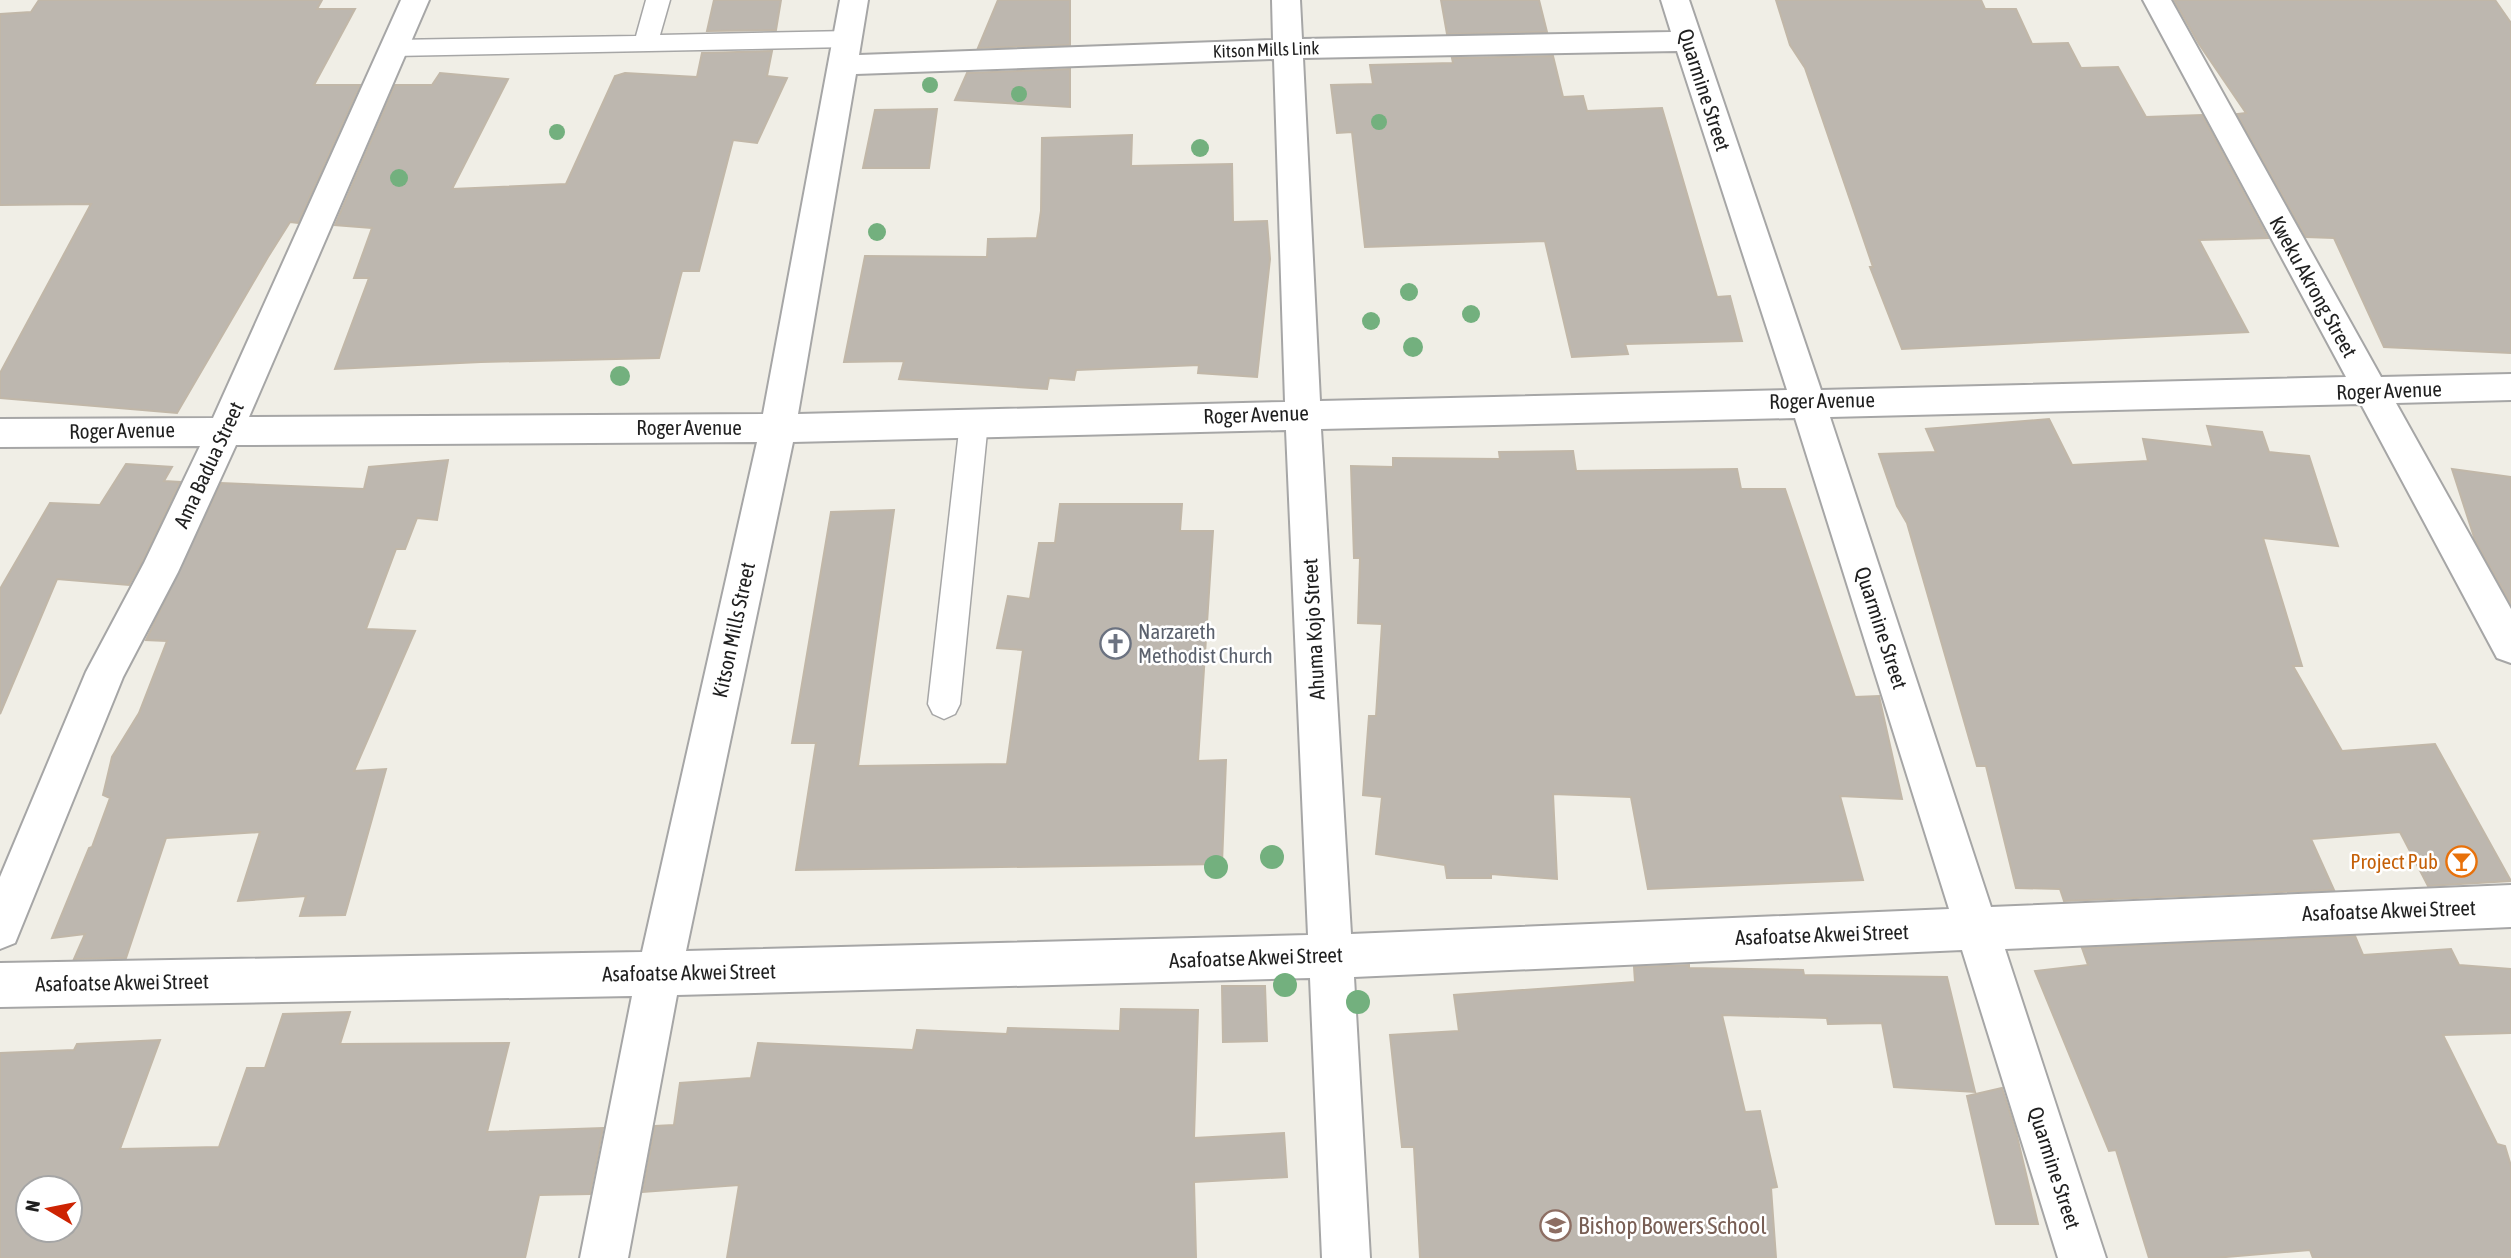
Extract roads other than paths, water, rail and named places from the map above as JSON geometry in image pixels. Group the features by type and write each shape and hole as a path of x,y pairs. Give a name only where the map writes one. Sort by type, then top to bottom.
{"street":[{"name":"Ama Badua Street","path":"0,928 106,672 159,572 226,429 415,0"},
{"name":"Kitson Mills Street","path":"604,1258 659,974 778,428 847,52 854,0"},
{"name":"Ahuma Kojo Street","path":"1286,0 1303,413 1346,1258"},
{"name":"Quarmine Street","path":"1675,0 1808,402 2082,1258"},
{"name":"Kweku Akrong Street","path":"2157,0 2511,646"},
{"name":"Kitson Mills Link","path":"847,52 1288,49 1687,41"},
{"name":"Roger Avenue","path":"0,433 226,429 778,428 1303,413 2511,387"},
{"name":"Asafoatse Akwei Street","path":"0,985 659,974 1331,956 2511,906"}],"lane":[{"path":"646,43 658,0"},
{"path":"394,48 646,43 847,52"},
{"path":"944,704 974,422"}],"place":[{"name":"Narzareth Methodist Church","path":"1115,644"},
{"name":"Project Pub","path":"2461,862"},
{"name":"Bishop Bowers School","path":"1555,1226"}]}
